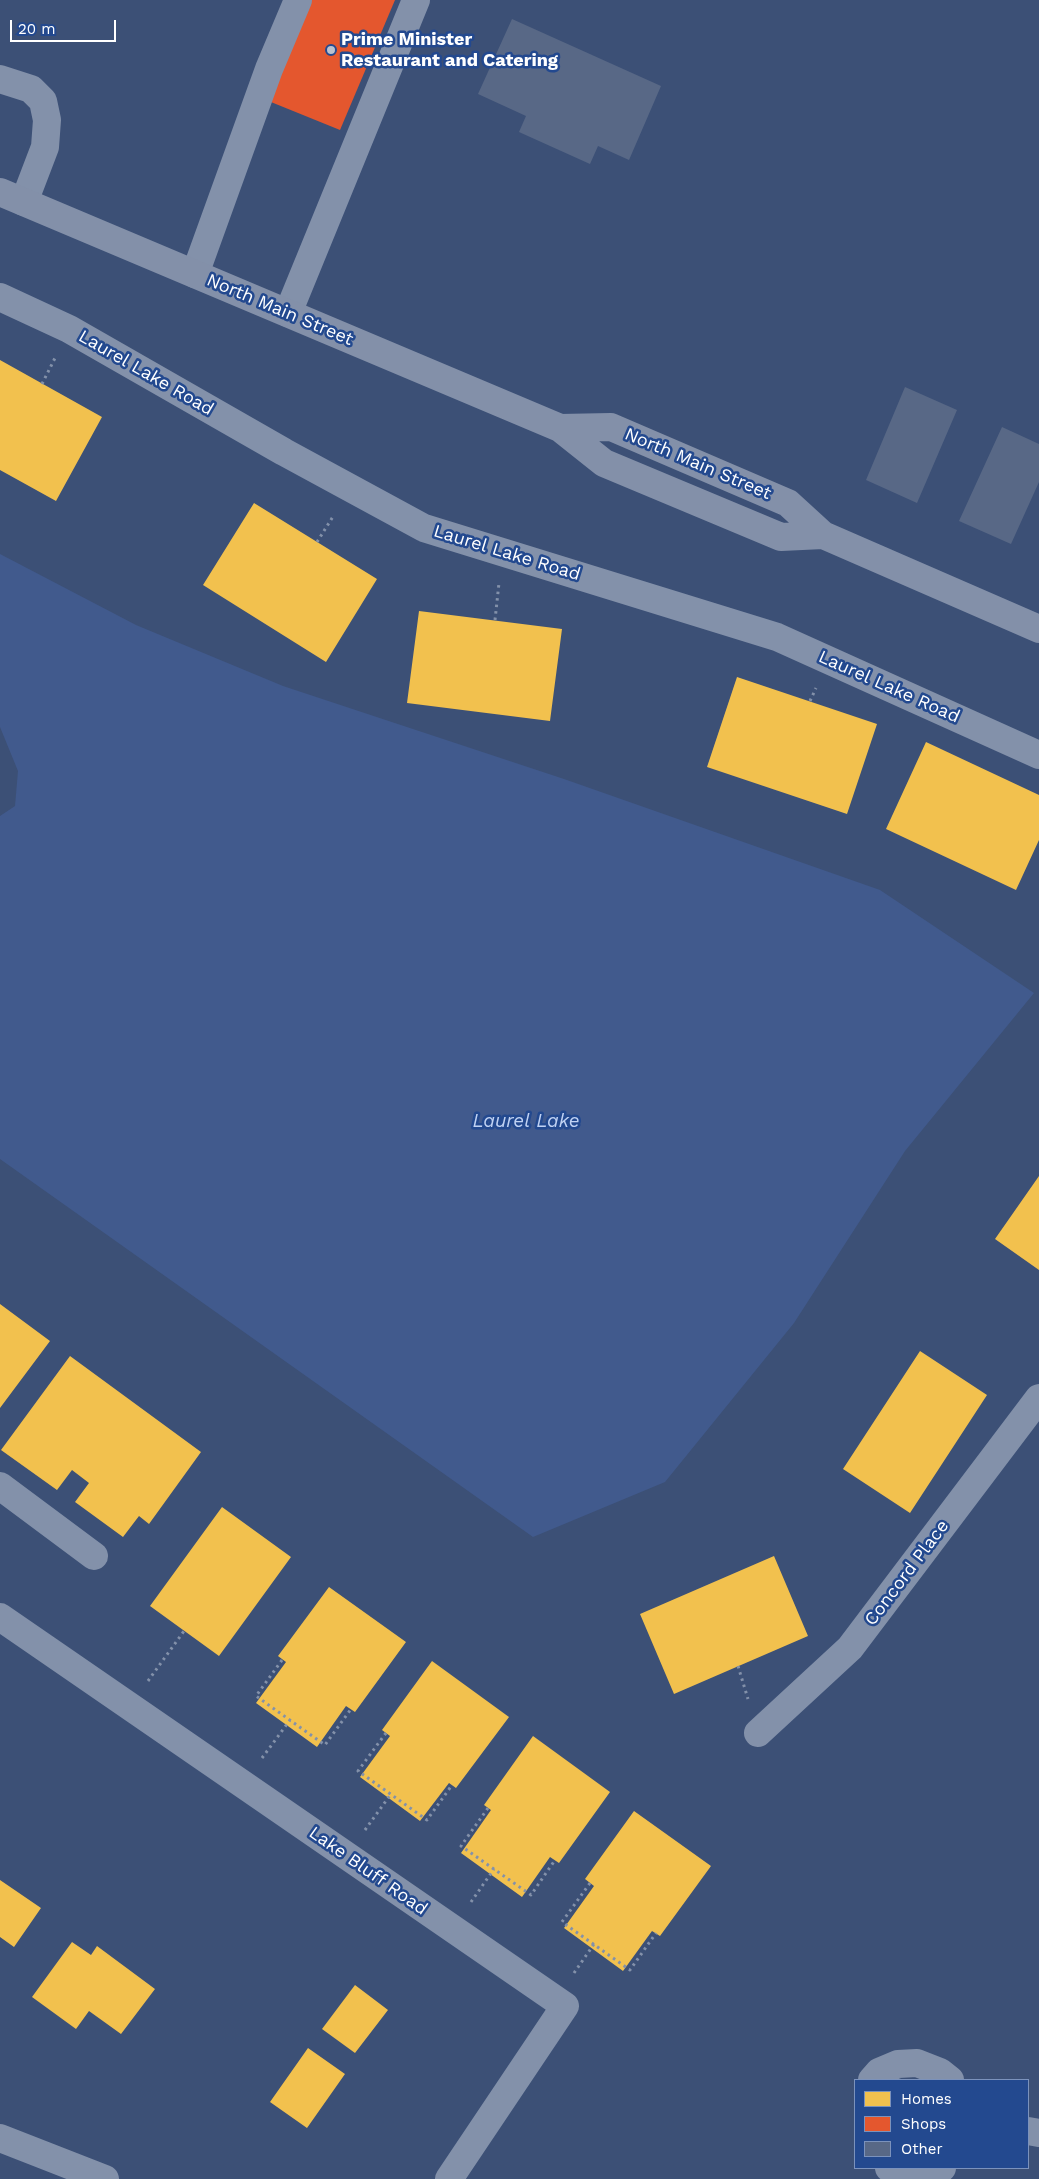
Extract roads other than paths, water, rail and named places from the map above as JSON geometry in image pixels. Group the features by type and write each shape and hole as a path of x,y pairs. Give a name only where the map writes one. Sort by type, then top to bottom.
{"main road":[{"name":"North Main Street","path":"12,197 560,428 604,463 781,537 823,535"},
{"name":"North Main Street","path":"560,428 611,427 788,503 823,535 1039,629"}],"street":[{"path":"195,274 269,68 298,0"},
{"path":"288,313 416,0"},
{"path":"0,79 31,90 43,101 47,120 45,147 12,197"},
{"name":"Laurel Lake Road","path":"0,297 69,329 284,452 424,528 777,637 1039,755"},
{"name":"Concord Place","path":"758,1732 850,1648 1039,1398"},
{"path":"0,1486 94,1556"},
{"name":"Lake Bluff Road","path":"0,1617 565,2006 449,2179"},
{"path":"873,2079 879,2072 898,2064 917,2063 940,2072 949,2079"},
{"path":"0,2138 105,2179"},
{"path":"890,2169 896,2173 914,2176 936,2172 940,2169"}],"water":[{"name":"Laurel Lake","path":"0,554 136,625 283,686 564,779 880,890 1034,993 905,1151 794,1323 665,1482 533,1537 0,1159 0,816 15,806 18,771 0,727"}],"place":[{"name":"Prime Minister Restaurant and Catering","path":"331,50"}]}
